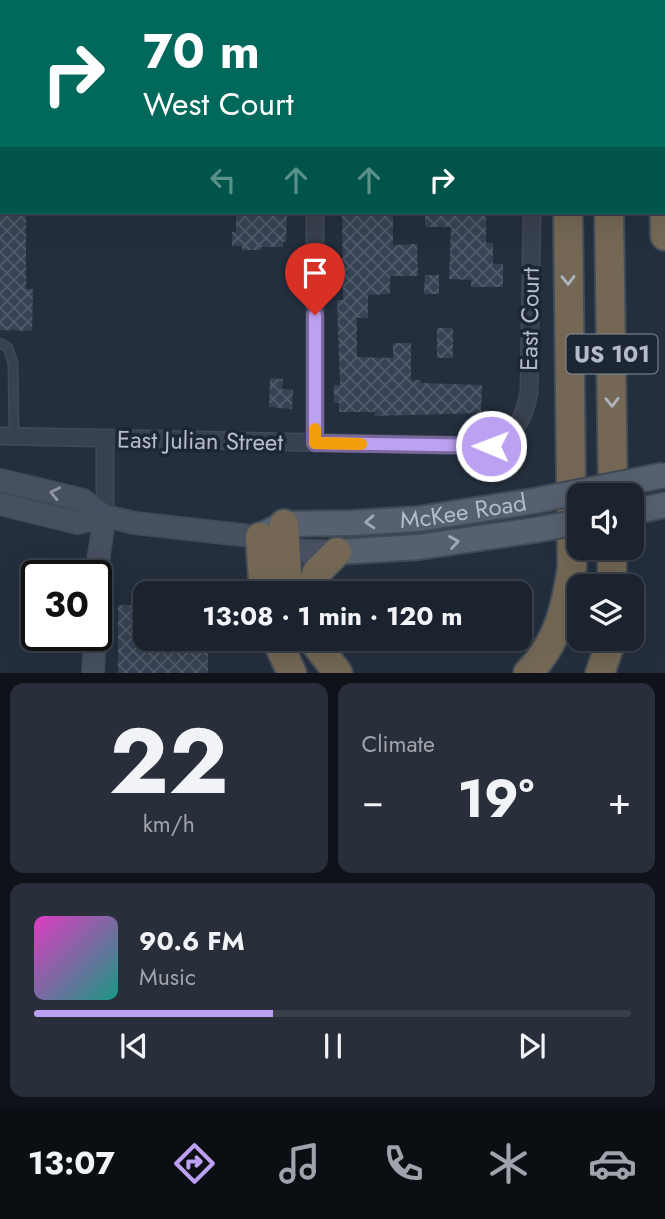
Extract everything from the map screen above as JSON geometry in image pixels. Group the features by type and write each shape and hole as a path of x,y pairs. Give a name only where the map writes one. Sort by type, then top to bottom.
{"highway":[{"path":"528,673 554,639 566,606 572,566 568,214"},
{"name":"US 101","path":"609,214 613,483"},
{"path":"665,214 665,236"},
{"path":"267,581 276,537"},
{"path":"276,537 285,581"},
{"path":"313,581 317,572 337,552"},
{"path":"282,651 292,673"},
{"path":"322,651 338,673"},
{"path":"600,673 608,651"},
{"path":"612,651 613,673"}],"main road":[{"name":"McKee Road","path":"276,537 352,523 418,519 665,475"},
{"name":"McKee Road","path":"0,480 83,500 105,516 147,525 276,537 337,552 419,547 567,524"},
{"name":"McKee Road","path":"0,504 78,523 105,516"},
{"path":"644,509 665,505"},
{"path":"99,560 105,516"},
{"path":"93,673 94,651"}],"street":[{"path":"315,214 315,443"},
{"name":"East Court","path":"519,425 529,392 532,214"},
{"name":"East Julian Street","path":"7,436 491,446 519,425"},
{"path":"105,438 105,516"}],"lane":[{"path":"0,343 8,348 13,363 7,436"}],"building":[{"path":"0,214 26,214 26,289 33,289 32,331 0,330"},
{"path":"236,214 287,214 286,242 283,242 283,247 242,250 242,246 232,246 232,232 236,232"},
{"path":"342,214 393,215 393,245 417,244 418,276 390,276 390,294 368,295 368,318 357,318 357,357 393,358 393,343 411,343 411,380 421,380 421,383 482,385 481,413 375,416 375,412 339,412 339,403 334,403 334,385 340,385 337,300 343,300"},
{"path":"425,214 486,214 486,243 493,243 493,264 503,264 503,287 471,287 471,280 449,279 451,227 425,227"},
{"path":"425,275 439,275 439,294 424,294"},
{"path":"437,328 453,328 453,358 437,358"},
{"path":"270,378 283,379 282,389 293,390 292,409 269,407"},
{"path":"118,605 133,606 133,651 211,651 208,653 208,673 118,673"}],"slow traffic":[{"path":"315,429 315,443 361,444"}],"route":[{"path":"315,315 315,443 491,446"}]}
